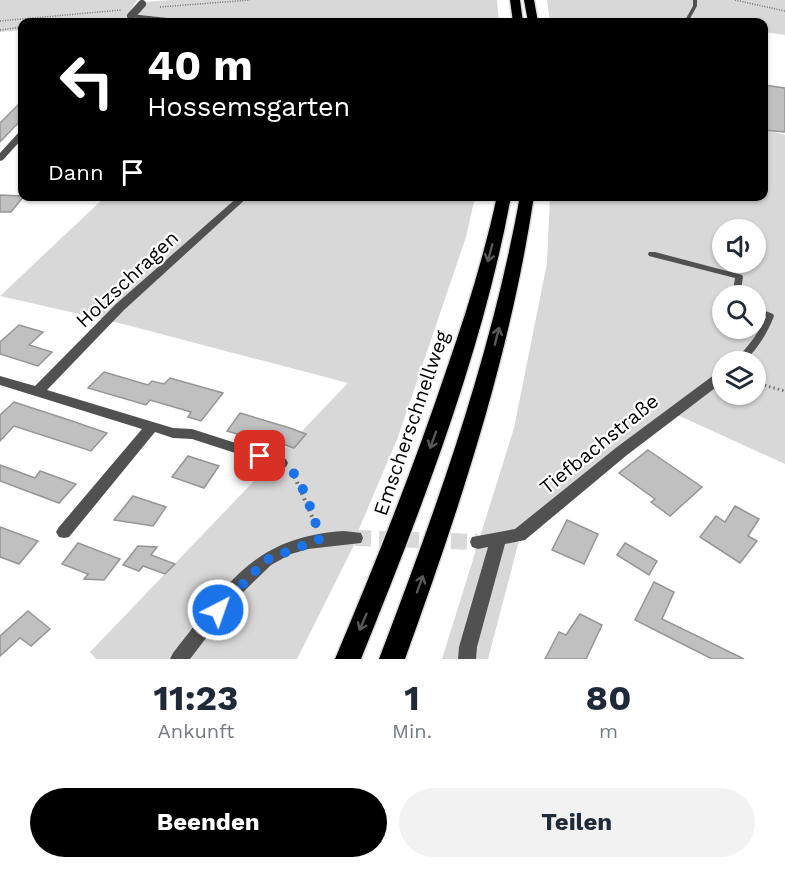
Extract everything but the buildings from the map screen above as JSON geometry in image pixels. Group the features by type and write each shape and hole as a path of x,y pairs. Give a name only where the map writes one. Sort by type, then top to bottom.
{"highway":[{"path":"515,0 517,18"},
{"path":"529,0 532,18"},
{"name":"Emscherschnellweg","path":"348,659 387,564 442,416 477,305 503,201"},
{"path":"392,659 433,549 483,393 507,298 526,201"}],"street":[{"path":"131,16 144,2"},
{"path":"131,16 149,18"},
{"path":"0,158 18,138"},
{"name":"Holzschragen","path":"37,392 120,307 239,201"},
{"path":"0,380 173,433 192,434 281,463"},
{"name":"Tiefbachstraße","path":"478,542 519,535 622,451 712,383"},
{"path":"64,532 152,426"},
{"path":"179,659 218,610 266,560 320,539 355,538"},
{"path":"467,659 468,647 498,540"}],"lane":[{"path":"688,18 695,6 695,0"},
{"path":"652,254 739,277 738,285"},
{"path":"766,314 770,316 766,326"}],"path":[{"path":"735,0 785,11"},
{"path":"0,30 18,28"},
{"path":"766,386 785,391"},
{"path":"281,463 295,476 307,501 320,539"}],"shaded area":[{"path":"0,0 137,0 126,18 18,18 18,30 0,32"},
{"path":"173,0 497,0 499,18 168,18 133,14 144,2"},
{"path":"547,0 785,0 785,35 768,33 768,18 549,18"},
{"path":"768,130 785,135 785,464 673,413 520,537 488,659 442,659 514,428 547,263 550,201 768,201"},
{"path":"101,201 474,201 466,237 398,437 356,536 267,557 176,659 96,659 90,652 348,383 123,324 0,296"},
{"path":"356,541 297,659 180,659 247,579 298,548"}],"tunnel":[{"path":"355,538 478,542"}],"route":[{"path":"218,610 246,578 266,560 299,545 320,539 307,501 291,470 281,463 260,456"}]}
